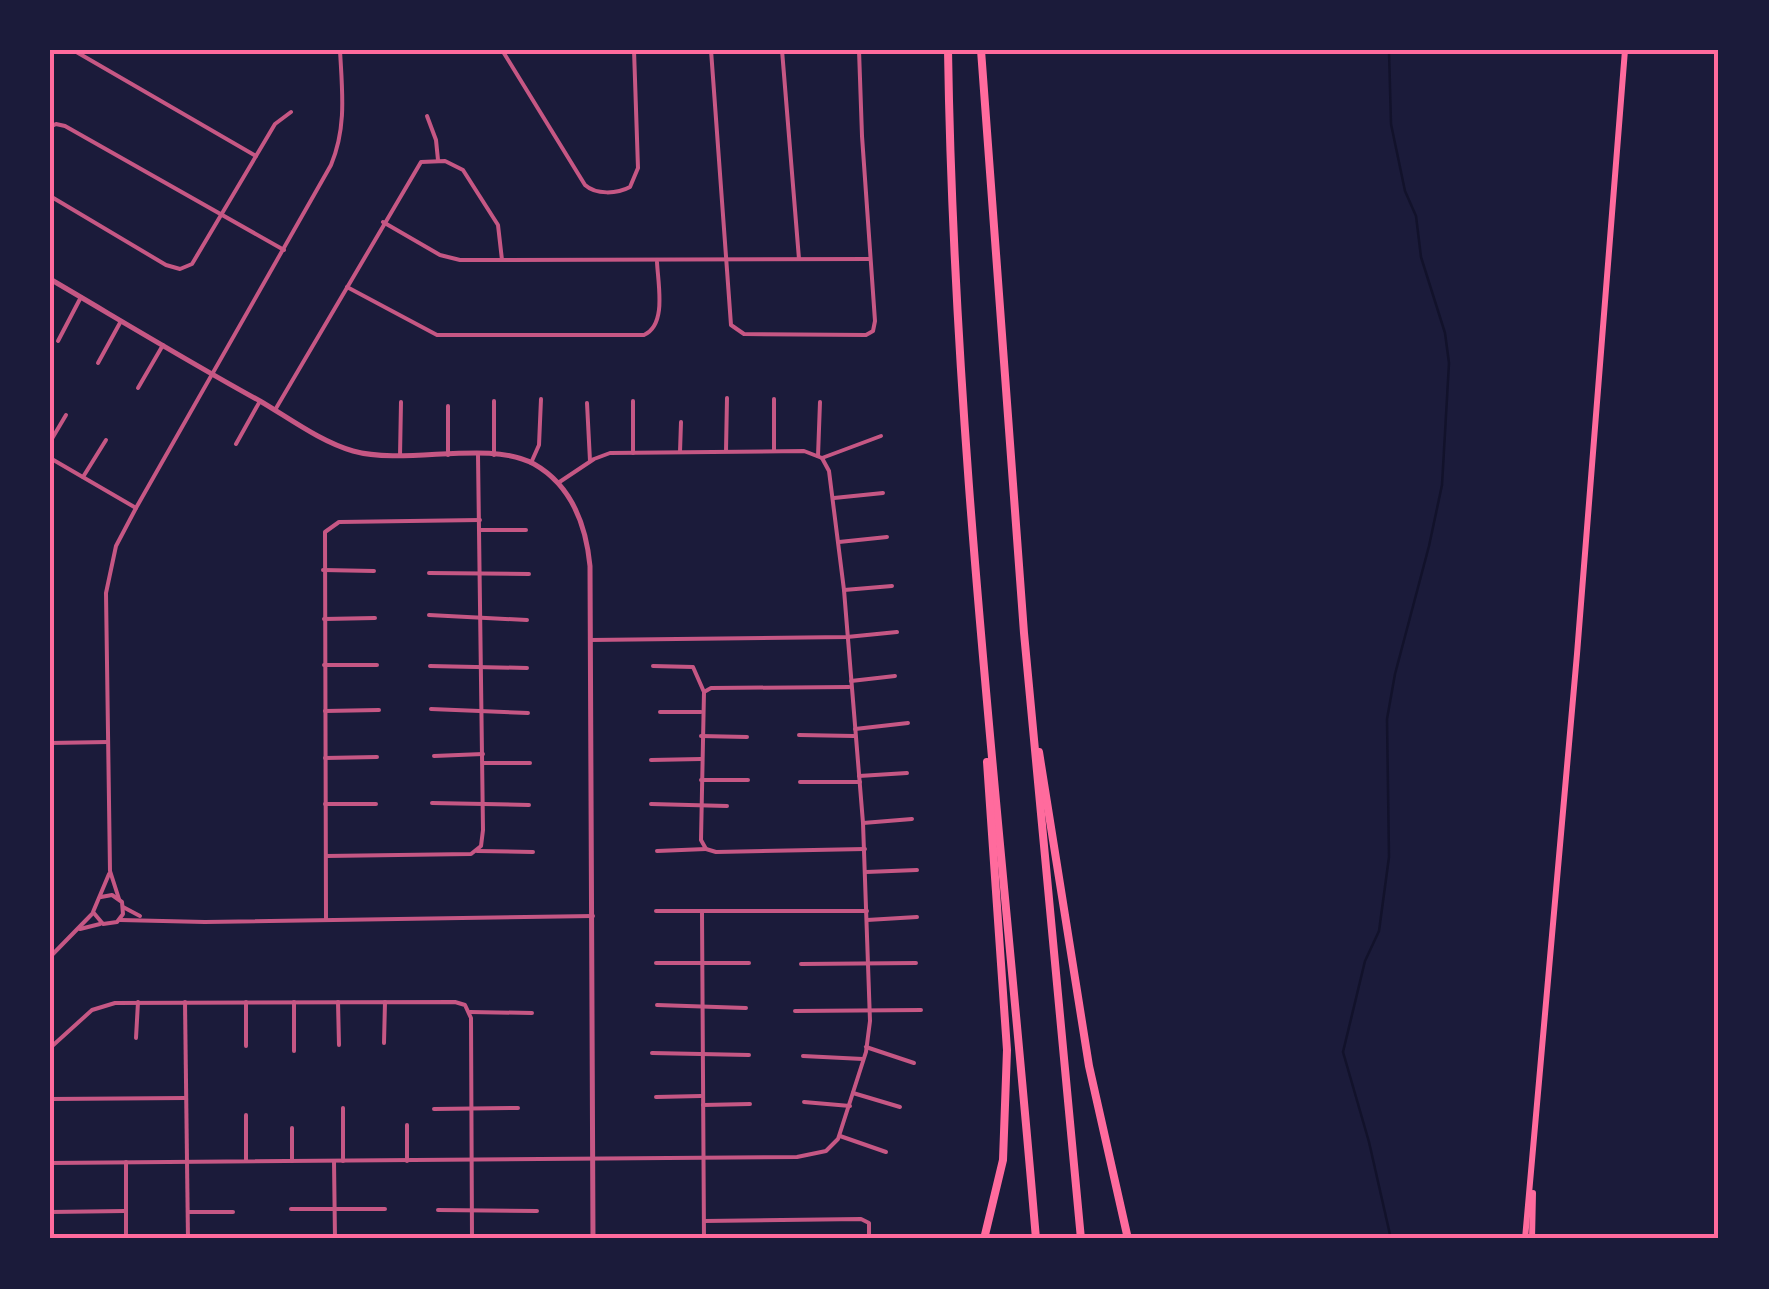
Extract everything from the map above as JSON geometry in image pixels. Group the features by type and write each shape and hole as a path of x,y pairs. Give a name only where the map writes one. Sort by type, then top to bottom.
{"highway":[{"path":"948,50 960,376 1007,1050 1002,1160 984,1239"},
{"path":"982,50 1024,634 1081,1239"},
{"path":"978,622 1036,1239"},
{"path":"1024,634 1043,783 1089,1066 1128,1239"}],"main road":[{"path":"1528,1239 1625,50"}],"street":[{"path":"72,50 256,156"},
{"path":"144,918 123,906 110,870 106,593 116,546 338,150 343,116 340,50"},
{"path":"502,50 585,185 594,191 615,192 630,187 638,168 634,50"},
{"path":"711,50 729,261 730,319 737,332 866,335 873,331 875,320 859,50"},
{"path":"782,50 799,259"},
{"path":"50,196 173,268 192,264 275,124 290,112"},
{"path":"427,116 438,160"},
{"path":"53,125 284,250"},
{"path":"274,410 416,166 438,160 453,162 463,170 494,217 500,232 502,260"},
{"path":"383,222 454,260 870,259"},
{"path":"347,287 437,336 644,336 654,330 658,320 657,261"},
{"path":"50,279 212,375 350,450 400,456 512,456 531,463 558,483 580,517 587,540 590,640 593,1239"},
{"path":"58,341 82,298"},
{"path":"98,363 121,321"},
{"path":"138,388 162,346"},
{"path":"726,451 727,398"},
{"path":"531,463 539,445 540,399"},
{"path":"774,399 774,451"},
{"path":"494,400 494,455"},
{"path":"236,444 260,401"},
{"path":"633,401 633,452"},
{"path":"400,402 400,456"},
{"path":"820,402 820,457"},
{"path":"586,403 590,461"},
{"path":"448,406 448,455"},
{"path":"50,442 66,415"},
{"path":"680,452 681,422"},
{"path":"820,457 881,436"},
{"path":"83,478 106,440"},
{"path":"50,1163 808,1156 826,1152 840,1136 864,1059 870,1010 864,823 830,471 820,457 804,451 610,453 590,461 558,483"},
{"path":"477,851 483,839 478,455"},
{"path":"50,458 136,508"},
{"path":"834,498 883,493"},
{"path":"326,920 323,537 328,528 339,522 480,520"},
{"path":"480,530 526,530"},
{"path":"839,542 887,537"},
{"path":"324,570 374,571"},
{"path":"429,573 528,574"},
{"path":"844,590 892,586"},
{"path":"429,616 527,620"},
{"path":"324,619 375,618"},
{"path":"590,640 847,637 897,632"},
{"path":"324,665 377,665"},
{"path":"430,666 527,668"},
{"path":"652,666 693,667 704,692 701,806 706,849"},
{"path":"704,692 711,688 851,684 895,676"},
{"path":"431,709 528,713"},
{"path":"324,711 379,710"},
{"path":"660,712 701,712"},
{"path":"855,729 908,723"},
{"path":"799,735 856,736"},
{"path":"702,736 747,736"},
{"path":"50,743 108,742"},
{"path":"434,756 482,754"},
{"path":"325,758 377,758"},
{"path":"650,760 702,759"},
{"path":"483,762 530,763"},
{"path":"800,782 906,773"},
{"path":"702,780 748,780"},
{"path":"432,803 529,805"},
{"path":"325,804 376,804"},
{"path":"651,804 728,806"},
{"path":"864,823 912,819"},
{"path":"656,851 865,850"},
{"path":"326,856 533,852"},
{"path":"50,957 93,912 110,870"},
{"path":"866,872 917,870"},
{"path":"101,896 119,899"},
{"path":"120,920 123,906"},
{"path":"656,911 867,911"},
{"path":"93,912 103,924"},
{"path":"702,912 704,1239"},
{"path":"80,929 144,918 185,922 593,916"},
{"path":"867,920 916,917"},
{"path":"656,963 749,964"},
{"path":"802,964 916,964"},
{"path":"136,1038 138,1002"},
{"path":"50,1048 99,1006 138,1002 465,1004 470,1012 472,1239"},
{"path":"185,1002 188,1239"},
{"path":"246,1002 246,1046"},
{"path":"294,1002 294,1051"},
{"path":"338,1002 339,1045"},
{"path":"384,1043 385,1002"},
{"path":"657,1005 746,1008"},
{"path":"795,1010 921,1010"},
{"path":"470,1012 532,1013"},
{"path":"866,1047 914,1063"},
{"path":"652,1053 749,1055"},
{"path":"803,1056 864,1059"},
{"path":"854,1093 900,1107"},
{"path":"656,1097 703,1096"},
{"path":"50,1099 186,1098"},
{"path":"804,1102 850,1106"},
{"path":"703,1104 750,1104"},
{"path":"343,1108 343,1161"},
{"path":"434,1109 518,1108"},
{"path":"246,1115 246,1161"},
{"path":"406,1162 407,1124"},
{"path":"292,1128 292,1161"},
{"path":"840,1136 886,1152"},
{"path":"334,1161 335,1239"},
{"path":"126,1162 126,1239"},
{"path":"291,1209 385,1209"},
{"path":"438,1210 537,1211"},
{"path":"50,1212 126,1211"},
{"path":"188,1212 233,1212"},
{"path":"704,1221 861,1219 870,1222 869,1239"}],"waterway":[{"path":"1389,50 1391,124 1405,191 1416,216 1421,257 1445,333 1449,363 1442,485 1387,719 1389,857 1379,931 1365,961 1343,1052 1391,1239"}]}
